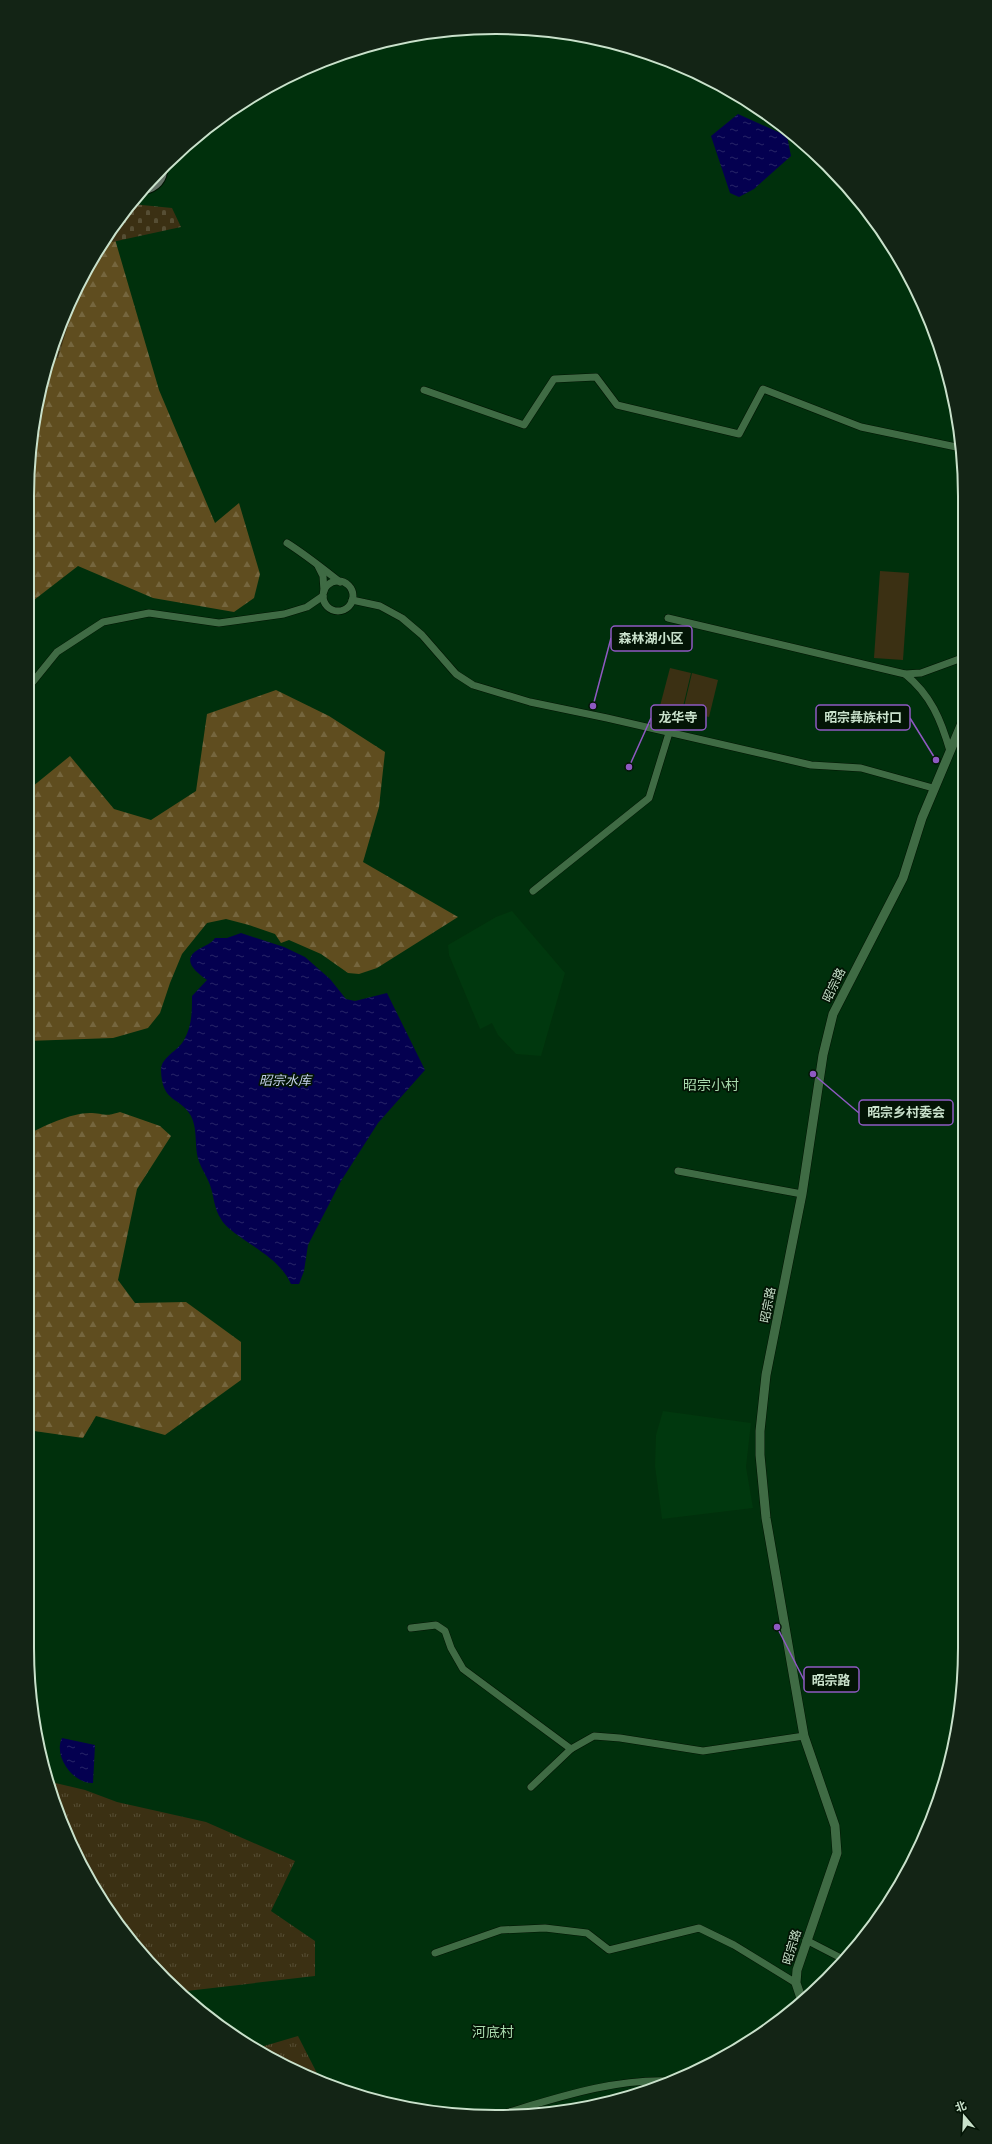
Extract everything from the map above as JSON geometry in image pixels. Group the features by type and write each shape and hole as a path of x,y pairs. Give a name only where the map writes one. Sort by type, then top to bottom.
{"street":[{"path":"424,390 524,425 554,380 596,377 617,405 739,434 763,389 861,427 955,447"},
{"path":"34,680 57,652 103,622 149,613 220,623 284,614 307,607 329,608 338,611 343,610 350,604 352,600 351,590 345,583 340,582 318,566 310,557 287,543"},
{"path":"318,566 323,576 323,593 326,605 329,608"},
{"path":"307,607 323,593 330,584 340,582"},
{"path":"352,600 380,606 402,618 422,635 456,674 473,685 530,702 811,765 861,768 934,788"},
{"path":"668,618 905,674 921,674 958,660"},
{"path":"905,674 918,685 936,710 950,751"},
{"name":"昭宗路","path":"800,1996 796,1983 797,1970 837,1852 837,1840 835,1826 804,1736 766,1518 760,1455 760,1431 766,1375 802,1194 823,1055 833,1014 903,878 922,818 958,732"},
{"path":"533,890 649,798 669,733"},
{"path":"678,1170 802,1194"},
{"path":"411,1628 436,1625 445,1631 451,1648 463,1669 572,1749"},
{"path":"531,1787 572,1749 594,1736 620,1738 703,1752 804,1736"},
{"path":"435,1953 501,1930 545,1928 587,1933 609,1950 699,1928 734,1945 796,1983"},
{"path":"806,1940 839,1957"},
{"path":"520,2109 584,2091 635,2080 657,2081"}],"shaded area":[{"path":"512,911 565,973 541,1056 516,1054 498,1035 492,1023 480,1029 449,955 448,945 496,917"},
{"path":"663,1411 751,1423 746,1467 753,1508 662,1519 655,1466 656,1435"}],"green space":[{"path":"138,205 172,208 181,227 110,243"},
{"path":"114,236 159,390 215,523 239,503 260,574 254,598 234,612 153,598 78,566 34,600 35,466 43,406 50,376 69,319 96,265"},
{"path":"71,315 58,358 55,358"},
{"path":"880,571 909,573 903,660 874,658"},
{"path":"670,668 691,673 682,711 660,706"},
{"path":"692,673 718,680 709,717 683,711"},
{"path":"276,690 329,716 385,752 379,807 363,862 458,917 377,968 359,974 348,973 321,954 289,940 281,943 275,934 249,925 226,919 207,923 182,954 160,1013 148,1028 113,1038 34,1041 34,785 70,756 114,809 151,820 196,791 207,714"},
{"path":"120,1112 160,1126 171,1136 137,1189 118,1280 135,1303 186,1302 241,1342 241,1380 165,1435 96,1416 83,1438 34,1431 34,1132 67,1117 84,1113 108,1115"},
{"path":"55,1783 85,1790 117,1802 206,1822 295,1861 271,1911 315,1941 315,1976 187,1991 169,1975 149,1953 112,1905 96,1879 69,1825"},
{"path":"298,2036 318,2074 292,2062 263,2046"}],"water":[{"path":"738,114 784,134 787,138 791,156 754,189 739,197 730,193 711,136"},
{"name":"昭宗水库","path":"241,933 284,947 305,957 330,979 346,999 355,1001 387,993 425,1070 378,1123 341,1181 308,1245 304,1271 299,1284 291,1284 281,1268 236,1234 222,1221 217,1211 210,1185 198,1158 195,1130 191,1116 182,1105 168,1094 162,1081 161,1070 164,1061 181,1044 187,1035 192,1013 192,996 207,980 192,966 190,962 193,953 210,943 215,938 227,938"},
{"path":"62,1738 95,1745 93,1783 78,1779 67,1768 60,1753"}],"place":[{"name":"森林湖小区","path":"593,706"},
{"name":"昭宗彝族村口","path":"936,760"},
{"name":"龙华寺","path":"629,767"},
{"name":"昭宗乡村委会","path":"813,1074"},
{"name":"昭宗路","path":"777,1627"}],"district":[{"name":"昭宗小村","path":"711,1085"},
{"name":"河底村","path":"493,2032"}]}
